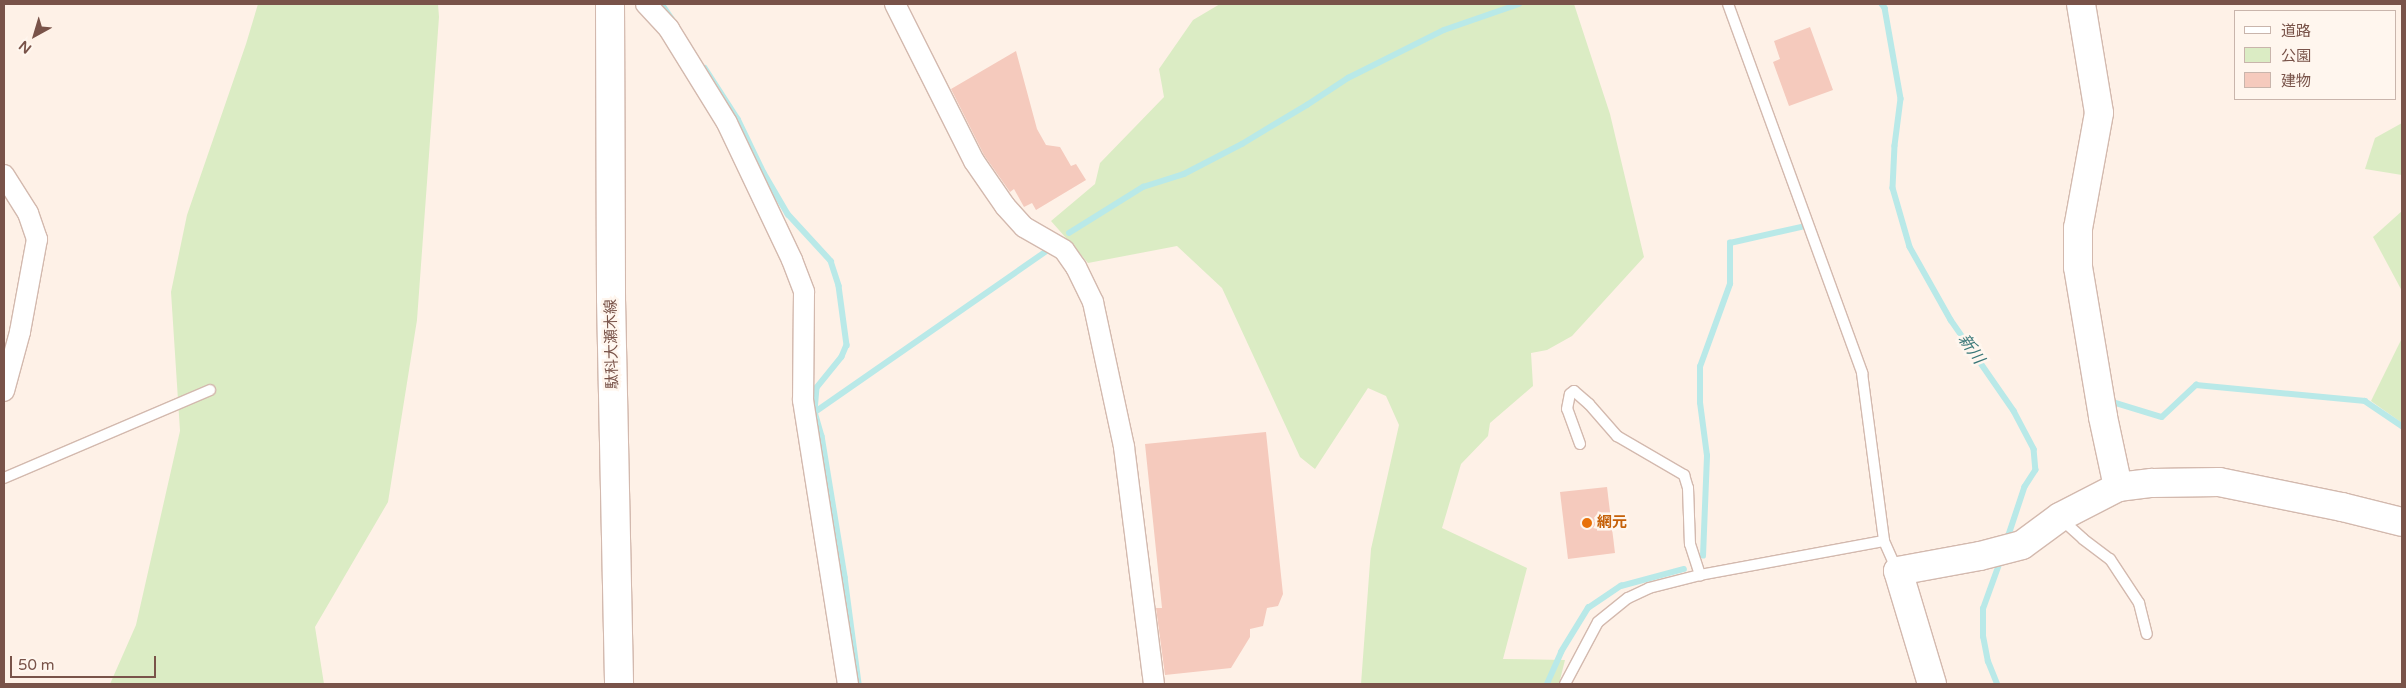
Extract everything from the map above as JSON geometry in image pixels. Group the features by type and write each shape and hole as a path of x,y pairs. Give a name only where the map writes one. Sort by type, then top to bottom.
{"street":[{"name":"駄科大瀬木線","path":"610,4 611,299 620,684"},
{"path":"646,4 669,29 727,123 792,260 804,292 803,400 848,684"},
{"path":"895,4 974,161 1005,206 1024,227 1064,250 1076,267 1093,302 1124,447 1154,684"},
{"path":"2081,4 2099,113 2078,228 2078,267 2103,417 2118,487"},
{"path":"4,175 28,213 37,239 20,332 4,391"},
{"path":"1932,684 1898,571 1980,556 2022,545 2060,517 2118,487 2152,483 2219,482 2342,506 2402,522"}],"lane":[{"path":"1728,4 1862,373 1884,541 1898,571"},
{"path":"4,478 210,390"},
{"path":"1580,444 1567,410 1570,394 1574,391 1589,404 1617,436 1677,469 1684,475 1688,488 1690,544 1700,575"},
{"path":"2060,517 2083,540 2110,559 2139,603 2147,634"},
{"path":"1566,684 1598,622 1628,598 1648,588 1700,575 1884,541"}],"green space":[{"path":"258,4 438,4 439,17 417,320 388,502 315,627 324,684 110,684 136,625 180,431 171,292 187,215"},
{"path":"1220,4 1574,4 1610,114 1644,257 1572,336 1547,350 1531,353 1533,386 1490,423 1488,436 1461,464 1442,528 1527,568 1503,659 1565,660 1559,684 1361,684 1371,549 1399,425 1386,396 1368,388 1315,469 1300,457 1222,288 1177,246 1088,263 1051,221 1095,184 1100,163 1164,97 1159,69 1193,20"},
{"path":"2402,123 2402,175 2365,169 2375,138"},
{"path":"2402,211 2402,291 2373,237"},
{"path":"2402,338 2402,423 2371,401"}],"building":[{"path":"1810,27 1833,90 1789,106 1773,62 1780,59 1774,41"},
{"path":"1016,51 1037,129 1046,145 1060,147 1071,166 1076,164 1086,180 1036,210 1032,203 1024,207 1014,189 1010,192 984,155 951,89"},
{"path":"1266,432 1283,594 1278,606 1267,608 1263,626 1250,629 1250,637 1231,668 1165,675 1156,608 1162,608 1145,444"},
{"name":"網元","path":"1607,487 1615,553 1568,559 1560,492"}],"waterway":[{"path":"662,4 672,19"},
{"path":"1069,233 1143,187 1184,174 1242,144 1348,78 1444,30 1519,4"},
{"name":"新川","path":"1882,4 1885,8 1901,99 1895,146 1893,188 1910,247 1951,320 2014,411 2034,449 2036,470 2025,487 2007,541"},
{"path":"705,68 738,119 764,173 788,214 831,261 839,286 847,345 842,357 817,388 815,412 822,436 845,577 859,684"},
{"path":"1703,556 1707,456 1700,403 1700,367 1730,284 1730,243 1801,227"},
{"path":"815,412 1045,252"},
{"path":"2109,401 2162,417 2196,385 2365,401 2402,426"},
{"name":"新川","path":"1997,684 1988,662 1983,637 1983,609 2001,559"},
{"path":"1547,684 1561,652 1588,608 1621,586 1684,569"}],"place":[{"name":"網元","path":"1587,523"}]}
